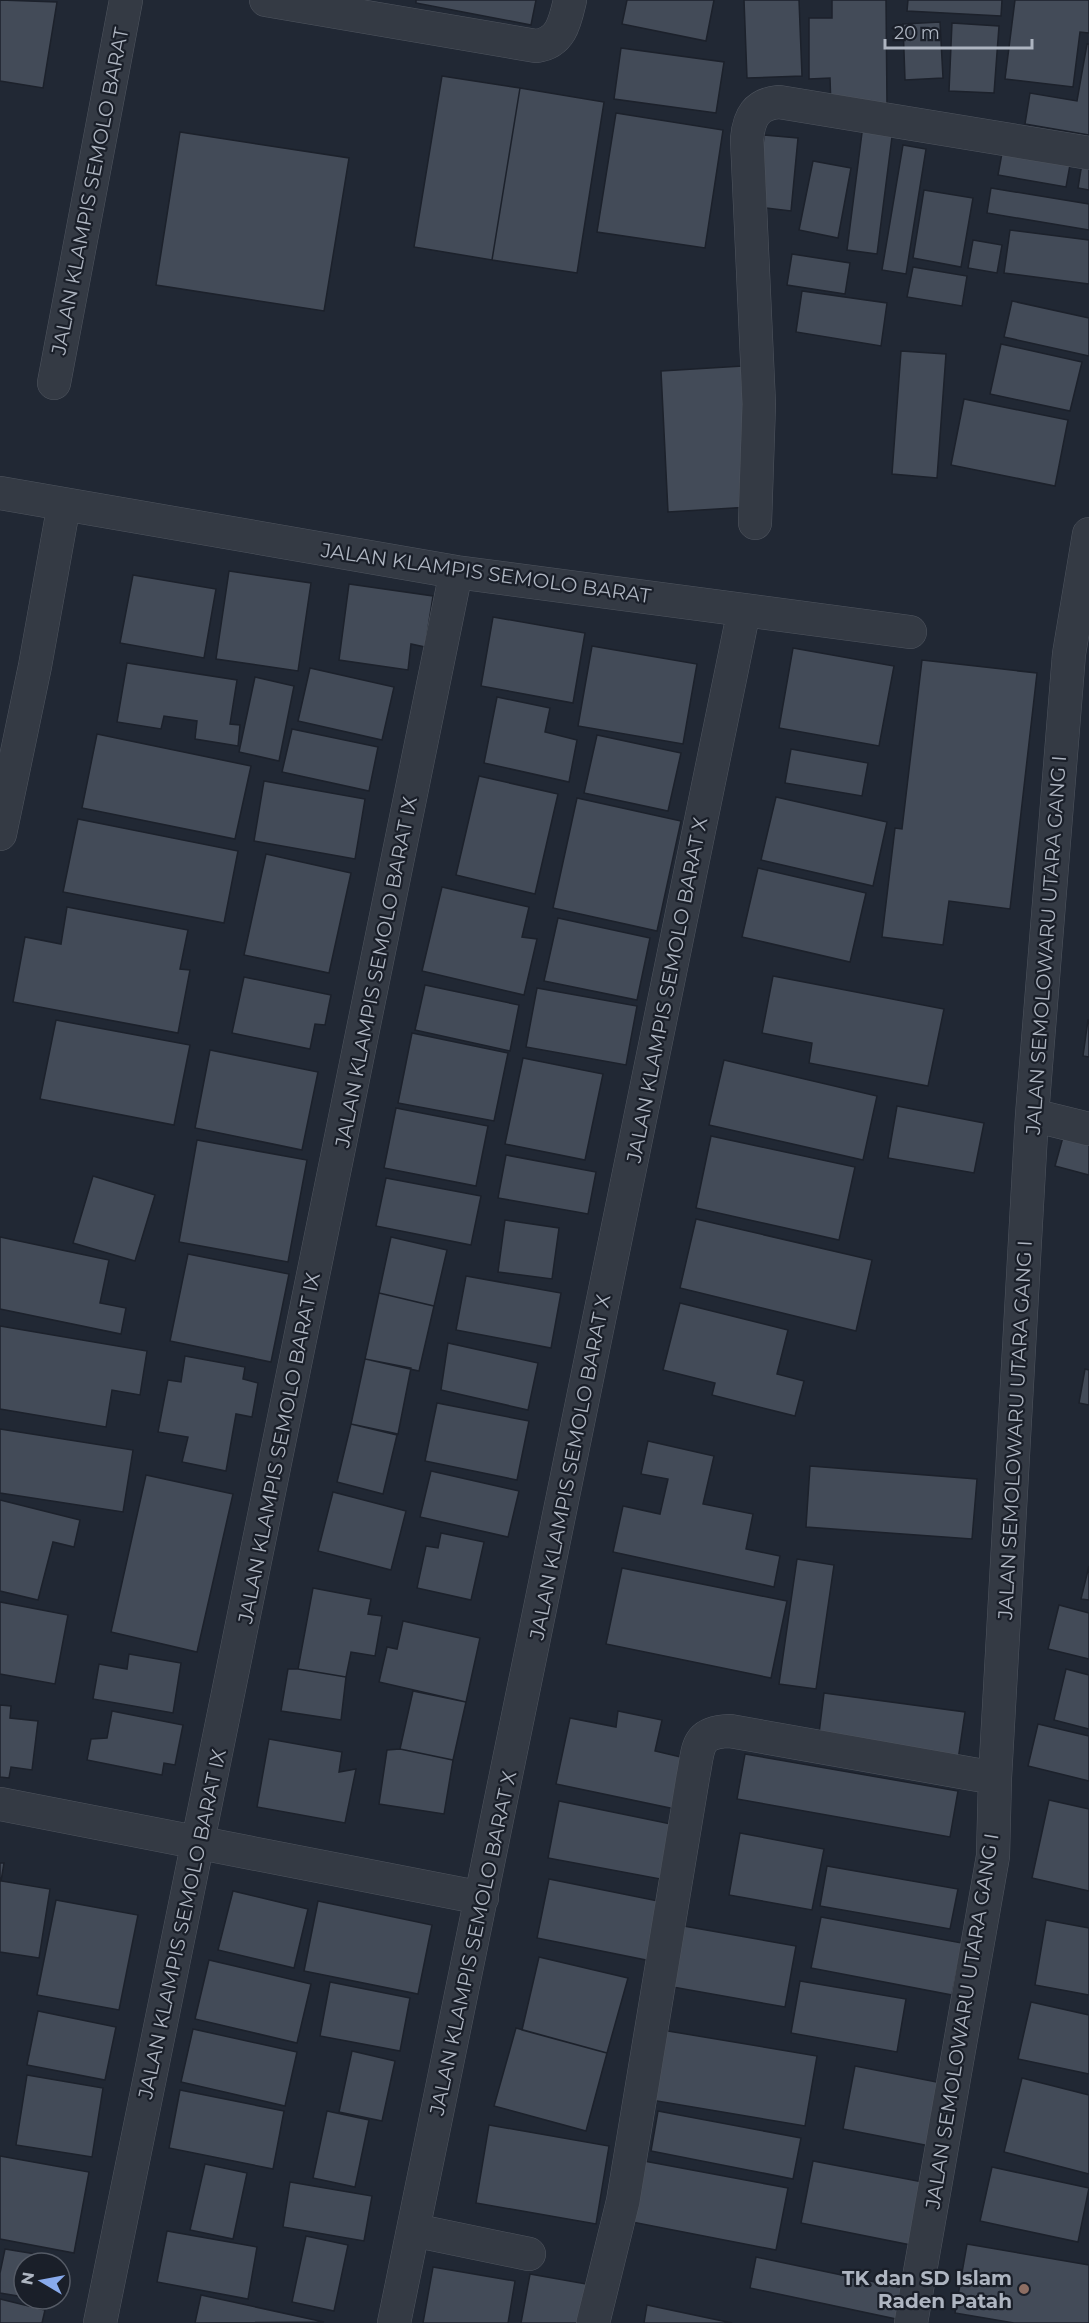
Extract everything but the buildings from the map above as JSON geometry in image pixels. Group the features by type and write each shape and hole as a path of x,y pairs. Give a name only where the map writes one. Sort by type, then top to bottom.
{"street":[{"name":"JALAN KLAMPIS SEMOLO BARAT","path":"54,383 126,0"},
{"path":"266,0 536,46 551,42 558,35 565,22 570,0"},
{"path":"755,523 759,404 747,147 748,129 754,112 766,104 779,102 1089,153"},
{"name":"JALAN KLAMPIS SEMOLO BARAT","path":"0,494 456,572 910,632"},
{"path":"0,834 35,666 64,504"},
{"name":"JALAN SEMOLOWARU UTARA GANG I","path":"911,2323 993,1856 995,1778 1032,1115 1069,654 1089,534"},
{"name":"JALAN KLAMPIS SEMOLO BARAT IX","path":"100,2323 200,1842 456,572"},
{"name":"JALAN KLAMPIS SEMOLO BARAT X","path":"394,2323 744,610"},
{"path":"1032,1115 1089,1129"},
{"path":"592,2323 623,2200 695,1767 699,1745 703,1738 715,1732 730,1731 995,1778"},
{"path":"0,1804 482,1898"},
{"path":"413,2230 529,2254"}],"place":[{"name":"TK dan SD Islam Raden Patah","path":"1024,2289"}]}
